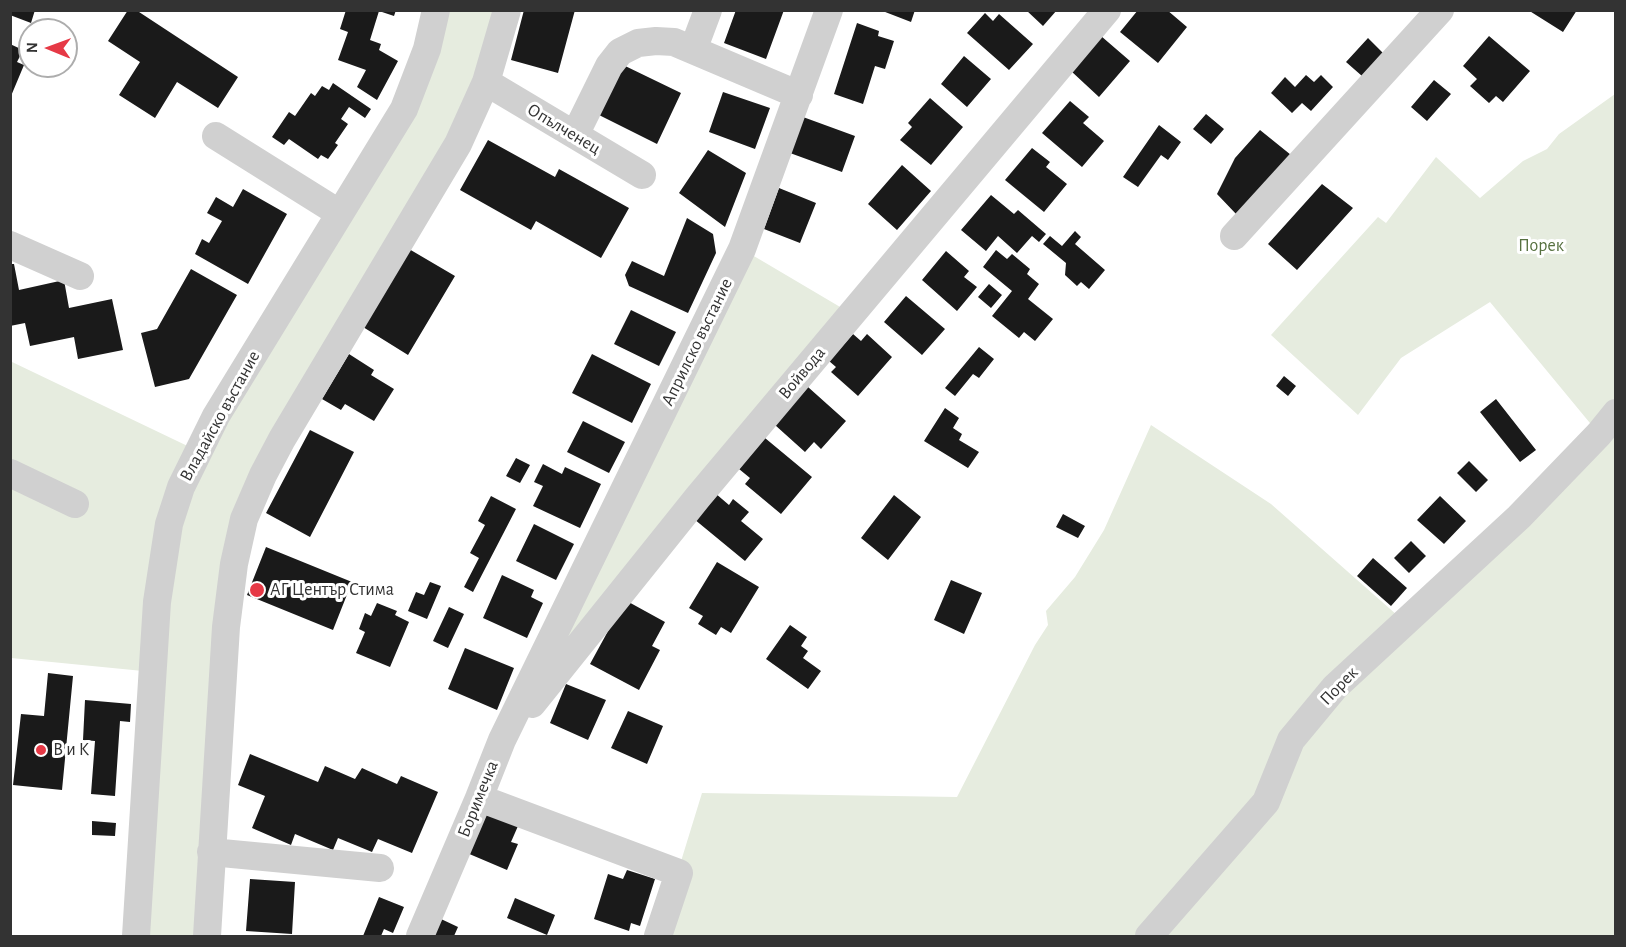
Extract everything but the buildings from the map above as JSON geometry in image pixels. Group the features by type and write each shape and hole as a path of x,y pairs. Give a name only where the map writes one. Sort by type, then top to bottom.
{"street":[{"name":"Владайско въстание","path":"136,936 157,602 170,524 181,487 216,416 404,109 427,49 436,10"},
{"path":"207,936 226,627 234,564 244,519 282,439 458,144 486,82 507,10"},
{"path":"693,50 708,10"},
{"name":"Априлско въстание","path":"539,662 742,249 829,10"},
{"name":"Войвода","path":"502,740 698,496 1107,10"},
{"path":"1234,236 1440,10"},
{"path":"575,135 609,66 620,52 639,43 656,40 674,42 799,95"},
{"name":"Опълченец","path":"486,82 642,175"},
{"path":"216,136 339,213"},
{"path":"10,245 80,276"},
{"name":"Порек","path":"1149,936 1266,802 1291,740 1335,687 1519,517 1599,434 1616,413"},
{"path":"10,473 75,504"},
{"name":"Боримечка","path":"420,936 480,798 502,740 539,662"},
{"path":"480,798 679,873 658,936"},
{"path":"212,852 380,868"}],"green space":[{"path":"436,11 507,11 493,64 244,519 207,936 136,936 153,672 11,658 10,361 198,451 339,213"},
{"path":"1615,94 1615,936 658,936 702,793 957,797 1035,645 1048,625 1046,611 1075,577 1104,530 1151,425 1271,504 1406,623 1599,434 1490,302 1401,358 1358,415 1271,335 1378,217 1386,223 1436,157 1480,198 1523,161 1547,149 1559,134"},
{"path":"742,249 852,314 586,637 539,662"}],"place":[{"name":"АГ Център Стима","path":"257,590"},
{"name":"В и К","path":"41,750"}]}
